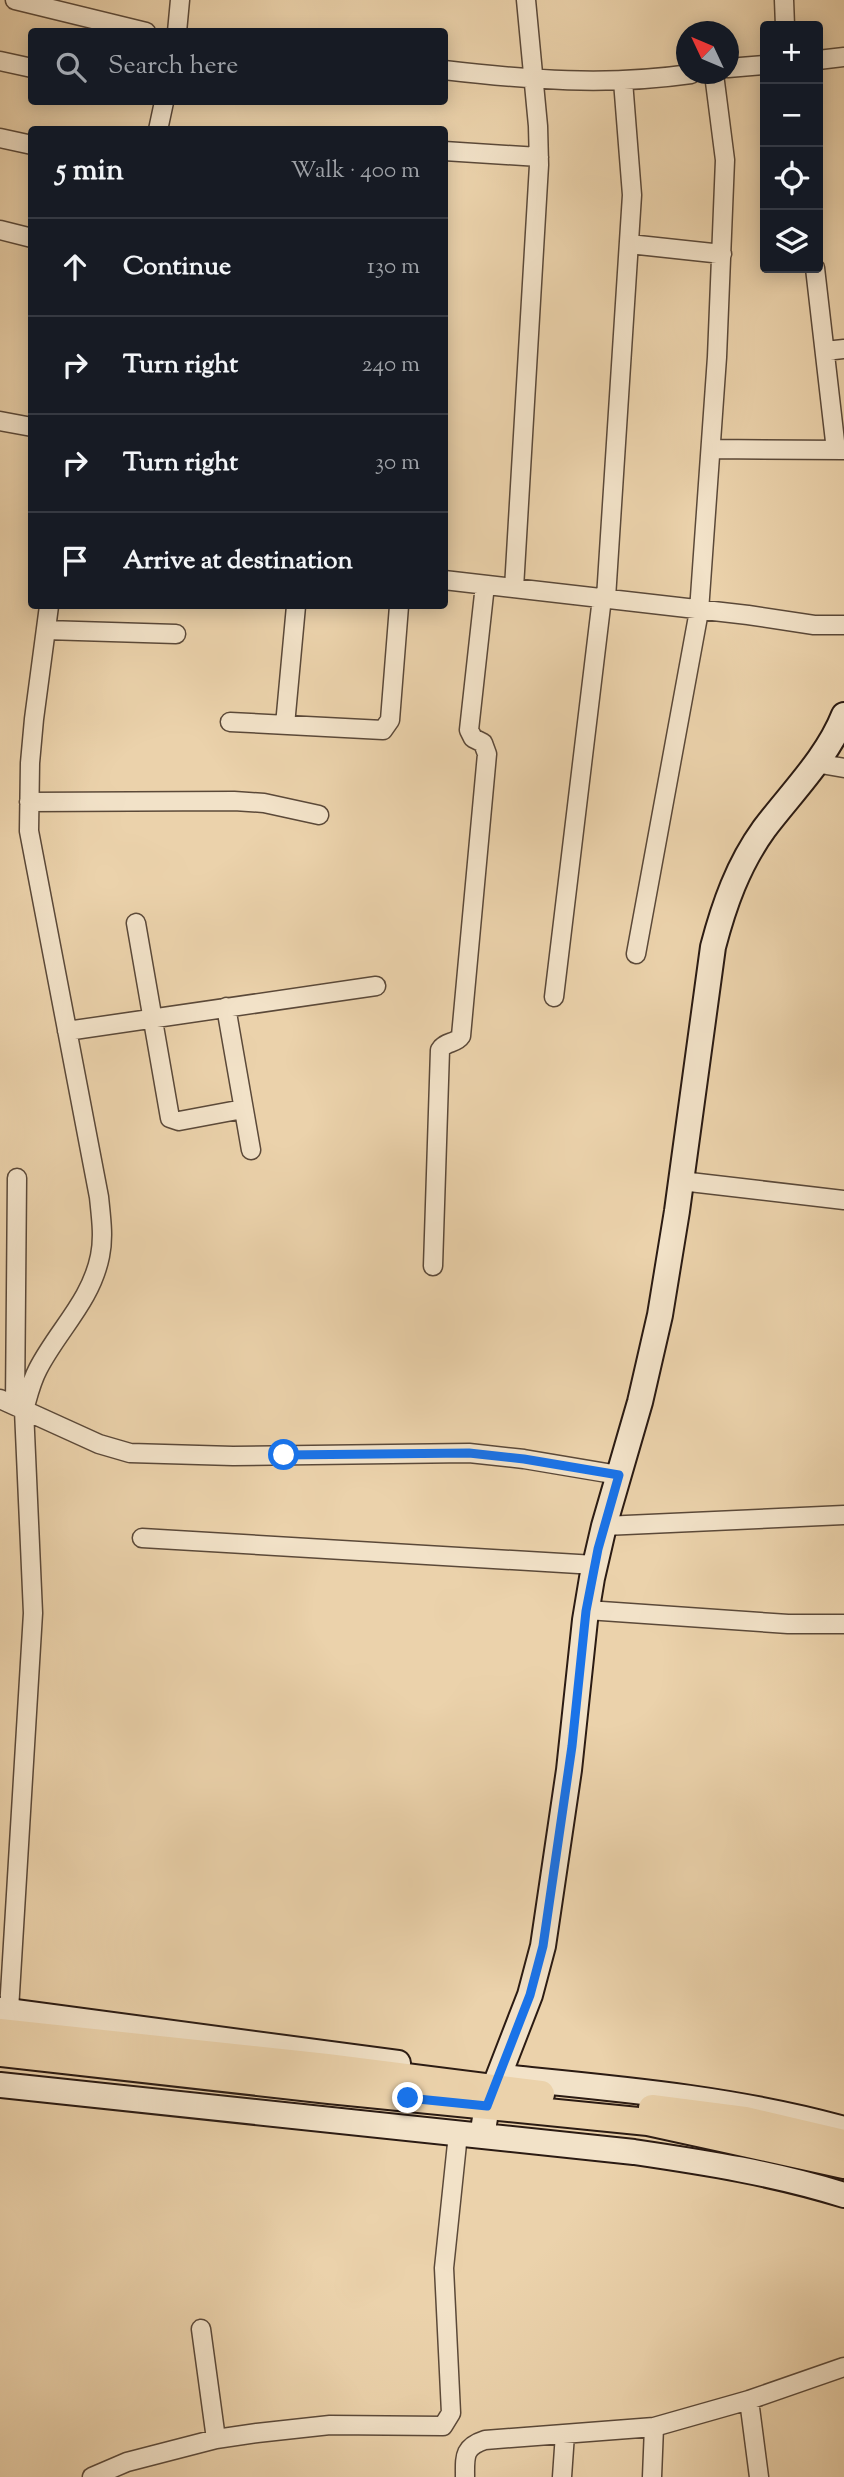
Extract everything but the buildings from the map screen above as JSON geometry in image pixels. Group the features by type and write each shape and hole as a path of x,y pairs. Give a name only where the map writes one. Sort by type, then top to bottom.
{"main road":[{"path":"3,2017 314,2066 745,2120 844,2143"},
{"path":"0,2053 493,2090 844,2165"}],"street":[{"path":"15,0 130,28"},
{"path":"177,28 180,0"},
{"path":"514,588 537,235 539,157 526,0"},
{"path":"784,0 785,21"},
{"path":"823,59 844,57"},
{"path":"0,61 28,67"},
{"path":"739,67 760,65"},
{"path":"448,70 534,80 623,81 676,76"},
{"path":"554,997 604,598 629,244 631,176 623,81"},
{"path":"636,954 699,611 712,449 725,160 715,84"},
{"path":"159,126 163,105"},
{"path":"0,138 28,144"},
{"path":"448,151 539,157"},
{"path":"0,230 28,237"},
{"path":"629,244 722,254"},
{"path":"712,449 840,450 816,273"},
{"path":"825,351 844,349"},
{"path":"0,421 28,426"},
{"path":"448,580 814,625 844,625"},
{"path":"432,1266 440,1050 461,1036 487,754 483,743 473,738 469,730 485,585"},
{"path":"13,1405 29,1388 38,1369 85,1299 101,1254 103,1228 33,852 29,803 34,719 48,609"},
{"path":"285,725 296,609"},
{"path":"230,722 383,730 390,720 399,609"},
{"path":"46,630 176,634"},
{"path":"92,2477 127,2462 216,2439 292,2428 434,2427 443,2426 451,2413 444,2268 470,2135 493,2090 530,1995 543,1946 572,1746 586,1611 604,1526 652,1358 681,1181 713,947 721,917 744,861 762,832 816,763 844,715"},
{"path":"816,763 844,768"},
{"path":"29,803 234,801 264,803 319,815"},
{"path":"136,923 170,1118 179,1121 243,1109"},
{"path":"67,1031 376,986"},
{"path":"226,1007 251,1150"},
{"path":"3,2017 33,1614 13,1405 18,1178"},
{"path":"681,1181 844,1200"},
{"path":"13,1405 99,1444 130,1453 233,1456 469,1453 619,1475"},
{"path":"604,1526 844,1515"},
{"path":"142,1538 595,1565"},
{"path":"586,1611 788,1624 844,1624"},
{"path":"0,2086 635,2152 739,2167 844,2195"},
{"path":"493,2090 656,2093 844,2129"},
{"path":"201,2329 216,2439"},
{"path":"465,2477 466,2453 472,2444 485,2440 654,2427 749,2400 844,2367"},
{"path":"749,2400 759,2477"},
{"path":"652,2477 654,2427"},
{"path":"562,2477 565,2434"}],"route":[{"path":"284,1455 469,1453 619,1475 592,1577 585,1619 579,1698 549,1909 543,1946 530,1995 487,2106 408,2098"}]}
